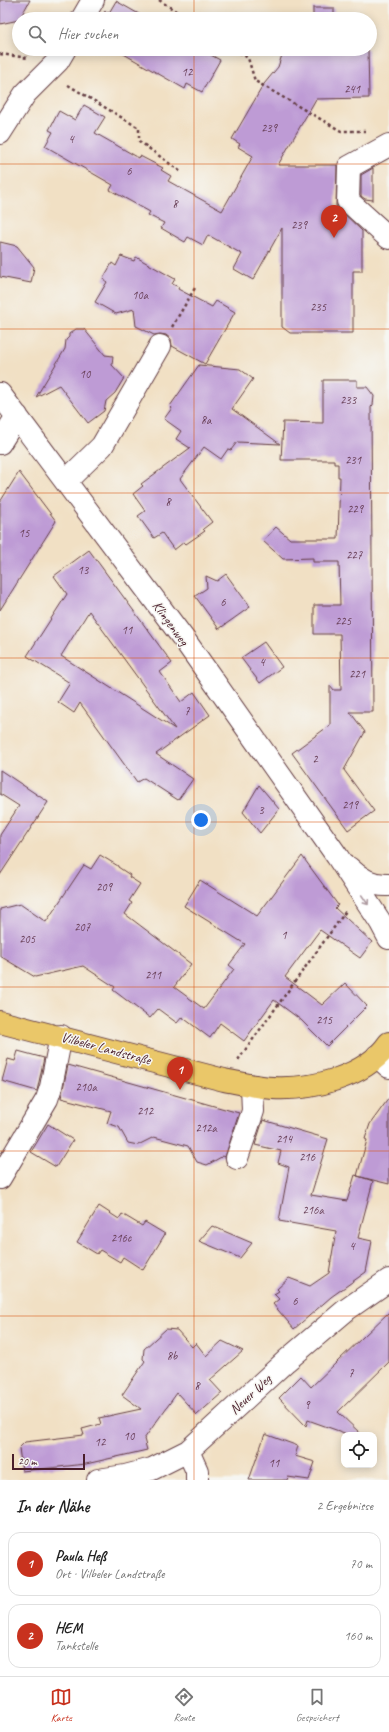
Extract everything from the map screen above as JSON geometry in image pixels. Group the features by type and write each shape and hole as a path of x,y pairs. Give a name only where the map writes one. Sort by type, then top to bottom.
{"main road":[{"name":"Vilbeler Landstraße","path":"0,1022 61,1036 252,1086 274,1088 323,1083 346,1076 386,1055"}],"street":[{"path":"86,12 93,0"},
{"path":"0,133 25,94 48,72 61,56"},
{"path":"389,145 348,167 348,201 389,238"},
{"path":"66,480 102,446 164,339"},
{"name":"Klingenweg","path":"0,394 186,642 337,856 381,923 389,938"},
{"path":"0,442 17,416"},
{"name":"Klingenweg","path":"337,856 358,877 375,884 389,885"},
{"path":"0,1178 47,1099 51,1087 61,1036"},
{"path":"237,1158 253,1111 252,1086"},
{"name":"Neuer Weg","path":"98,1480 125,1476 152,1469 188,1452 298,1351 346,1310 389,1280"},
{"path":"188,1452 197,1471 197,1480"}],"path":[{"path":"159,0 177,12"},
{"path":"245,56 248,58 255,80 341,131 368,131"},
{"path":"48,72 139,128 139,141 182,172"},
{"path":"164,339 195,288"},
{"path":"255,1035 347,910"}],"building":[{"path":"0,0 30,0 23,12 12,12 12,21 0,24"},
{"path":"116,1 136,12 110,12"},
{"path":"313,8 334,8 334,12 313,12"},
{"path":"127,56 213,56 220,60 202,92 187,84 185,89"},
{"path":"282,56 368,56 369,98 316,99 278,165 337,165 336,206 362,231 362,271 353,271 353,333 290,333 282,327 282,228 253,280 234,269 242,254 208,235 203,245 188,237 185,242 161,228 164,223 148,215 150,212 110,190 113,185 45,146 53,132 49,130 59,111 75,120 84,105 105,117 95,133 139,158 140,156 163,168 161,170 171,176 168,181 222,211 253,156 238,147 240,144 232,139 264,84 278,67"},
{"path":"373,168 373,200 365,199 361,196 361,175"},
{"path":"0,242 17,246 34,267 31,283 0,277"},
{"path":"121,256 134,261 136,257 175,279 172,284 179,287 178,289 212,307 216,301 235,312 205,364 172,346 171,339 166,335 154,335 136,326 134,309 116,314 95,302 107,282 103,279 112,263 116,266"},
{"path":"76,329 84,329 105,355 113,356 112,365 124,378 115,393 106,401 104,411 88,423 59,385 36,397 65,349 66,340 69,337 69,334"},
{"path":"199,365 240,369 253,379 232,409 280,444 237,442 231,450 228,449 221,459 204,447 180,479 212,522 203,529 205,531 186,544 184,542 174,550 162,533 154,538 138,516 145,511 133,494 143,486 141,484 190,448 176,439 181,431 164,419 172,408 170,406"},
{"path":"323,380 357,380 357,387 367,387 374,396 373,405 371,407 373,712 350,712 365,732 344,770 374,811 348,830 292,753 330,725 330,685 334,690 341,690 340,634 314,634 314,605 340,605 339,562 313,562 313,558 283,559 263,541 276,527 290,539 338,539 340,477 338,477 338,464 334,464 334,460 281,460 283,422 323,423"},
{"path":"19,472 56,521 0,610 0,502"},
{"path":"89,550 172,663 160,672 181,702 194,692 210,715 156,754 193,779 178,800 144,778 137,782 80,703 74,713 58,702 70,683 27,656 67,594 54,576","holes":["89,611 175,729 61,656"]},
{"path":"226,574 250,607 219,629 195,596 207,588 206,576 217,581"},
{"path":"264,642 282,667 260,683 241,658"},
{"path":"0,770 48,802 0,875 0,835 19,806 0,794"},
{"path":"259,785 279,809 260,833 243,812"},
{"path":"100,855 118,866 130,875 129,877 140,884 129,901 132,903 125,914 191,964 174,987 204,1009 234,969 229,965 245,944 184,906 200,880 257,916 302,856 338,905 335,908 372,942 360,958 320,930 285,977 322,1005 345,983 367,1006 327,1046 301,1020 274,1000 244,1041 220,1023 210,1038 182,1017 177,1023 158,1009 150,1018 113,990 115,987 83,966 35,977 0,956 0,909 20,904 46,922 84,865 91,869"},
{"path":"18,1051 44,1058 37,1091 2,1081 8,1059 15,1061"},
{"path":"68,1065 239,1113 225,1157 223,1156 207,1165 197,1162 188,1146 154,1137 138,1145 128,1143 119,1127 107,1123 111,1111 61,1098"},
{"path":"389,1098 389,1184 357,1176 367,1140 365,1139 370,1124"},
{"path":"263,1120 328,1139 311,1195 347,1201 355,1175 373,1181 358,1238 372,1241 366,1272 331,1297 294,1329 273,1304 279,1299 274,1294 279,1291 277,1289 289,1278 310,1286 329,1273 336,1231 279,1221 289,1167 278,1163 281,1151 255,1145"},
{"path":"48,1124 73,1140 56,1167 31,1152"},
{"path":"99,1206 119,1219 122,1214 142,1226 145,1222 165,1234 143,1270 123,1257 120,1262 100,1250 97,1254 77,1242"},
{"path":"212,1226 252,1243 240,1258 199,1241"},
{"path":"389,1312 389,1362 338,1412 359,1432 342,1432 308,1420 306,1426 279,1398 301,1376 311,1387"},
{"path":"166,1329 177,1330 192,1347 196,1343 206,1356 222,1341 243,1351 210,1380 222,1393 197,1415 177,1393 144,1439 147,1450 86,1464 22,1471 19,1448 25,1442 84,1435 82,1429 101,1424 99,1418 141,1409 122,1395 145,1361 143,1359 144,1349"},
{"path":"265,1434 298,1446 295,1456 315,1462 309,1480 288,1477 287,1480 249,1480"}],"place":[{"name":"HEM","path":"334,238"},
{"name":"Paula Heß","path":"180,1090"}]}
